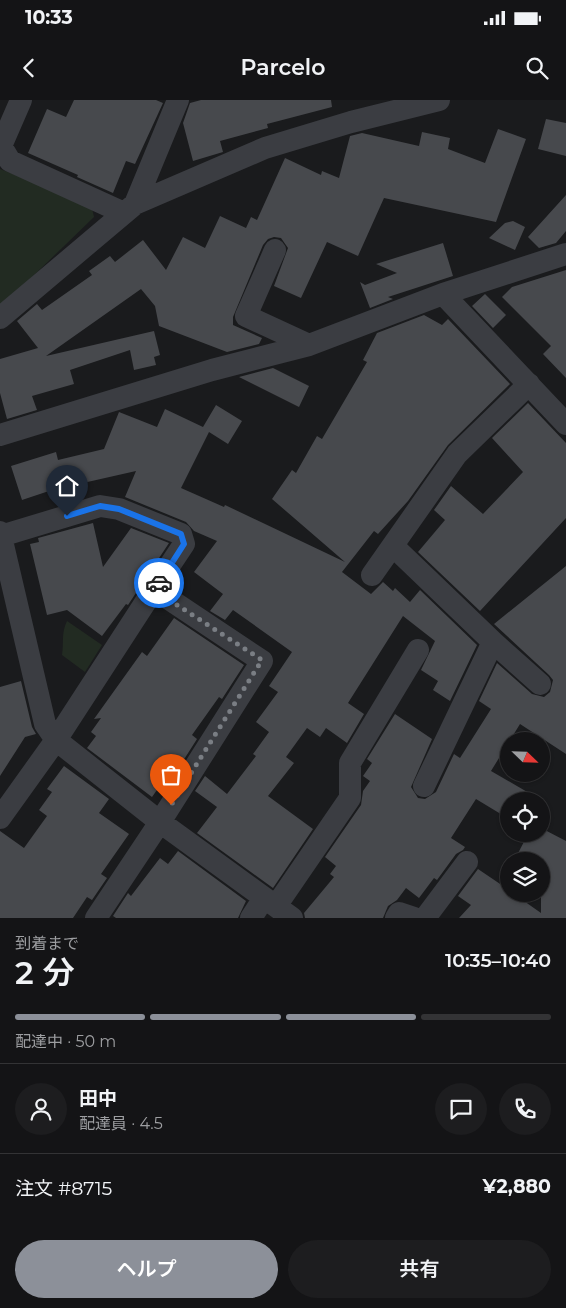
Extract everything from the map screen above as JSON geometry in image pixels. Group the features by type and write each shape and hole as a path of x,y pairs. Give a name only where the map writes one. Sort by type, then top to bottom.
{"street":[{"path":"21,100 1,146 10,161 130,209"},
{"path":"130,209 178,100"},
{"path":"0,318 130,209 266,148 351,122 439,100"},
{"path":"275,250 246,316 309,345"},
{"path":"0,435 212,370 309,345 443,294 566,254"},
{"path":"443,294 566,424"},
{"path":"372,575 458,454 529,384"},
{"path":"0,818 56,740 184,544 181,534 119,509 100,506 1,540 45,724 56,740 160,822 277,907"},
{"path":"393,546 493,642 540,684"},
{"path":"96,918 160,822 262,660 154,590"},
{"path":"424,786 493,642"},
{"path":"251,918 277,907 350,798 350,763 418,650"},
{"path":"425,918 467,862"},
{"path":"396,918 399,913 414,918"}],"shaded area":[{"path":"0,169 91,204 94,217 0,308"},
{"path":"67,621 102,645 85,672 62,655 63,634"}],"building":[{"path":"74,100 156,100 163,103 135,164 126,161 113,193 28,153 47,109 66,117"},
{"path":"201,100 331,100 332,107 267,124 268,128 220,141 223,152 193,161 183,123 190,103"},
{"path":"546,119 566,123 566,156 538,149"},
{"path":"498,129 526,139 496,222 384,198 358,256 327,242 301,298 274,286 288,248 281,238 274,237 268,239 263,245 233,317 233,325 262,338 259,344 227,352 159,326 155,306 141,289 46,356 154,331 160,355 154,357 156,365 134,370 130,350 70,370 74,384 32,396 37,410 7,419 0,393 0,359 38,348 17,321 37,304 42,310 92,275 89,271 110,256 115,262 143,240 166,270 183,237 205,248 220,216 246,228 251,217 257,220 285,158 321,175 322,171 339,178 350,136 362,133 419,146 422,132 450,138 448,149 485,163"},
{"path":"566,195 566,231 556,243 539,248 528,237"},
{"path":"513,221 525,227 515,250 489,238 505,223"},
{"path":"443,243 453,276 388,297 393,299 370,308 360,282 365,285 397,273 376,264"},
{"path":"566,270 566,378 543,354 551,346 502,297 512,287"},
{"path":"485,294 506,315 493,328 472,306"},
{"path":"424,315 442,325 448,319 510,384 448,445 408,501 378,534 374,531 342,572 371,594 383,582 393,591 395,588 410,602 420,590 477,645 450,701 433,690 438,681 421,670 435,641 403,616 348,703 364,714 347,743 326,728 320,737 307,728 286,757 294,763 268,796 313,829 273,888 197,833 217,807 195,791 205,776 227,794 256,756 253,754 269,732 256,722 278,692 269,686 292,652 233,610 225,620 210,611 223,594 194,572 217,541 194,531 186,522 125,497 136,471 83,483 79,481 22,500 11,466 56,452 58,460 104,449 119,412 157,427 165,409 203,427 216,405 242,421 228,444 209,432 181,488 224,507 225,505 345,562 272,499 292,470 296,473 317,436 322,439 367,362 363,360 377,333"},
{"path":"273,368 309,386 299,407 239,377"},
{"path":"528,403 566,443 566,518 480,611 418,552 445,520 434,510 451,486 483,514 523,472 492,438"},
{"path":"93,523 103,567 131,528 169,543 128,605 126,604 102,636 67,610 47,615 30,544 39,542 38,538"},
{"path":"566,566 566,754 550,744 550,732 532,732 520,724 515,732 500,732 500,756 491,771 500,776 500,782 510,782 527,792 500,792 500,814 476,799 451,838 465,847 456,854 437,880 434,878 419,898 406,888 397,900 388,906 383,918 305,918 304,913 334,877 330,874 336,866 325,857 361,805 363,791 370,781 363,776 372,763 367,759 395,714 432,739 411,787 418,798 425,799 436,792 454,754 460,758 491,709 479,701 497,663 532,694 544,697 550,692 553,680 549,675 494,624"},
{"path":"174,618 244,665 222,699 219,697 192,735 197,739 169,783 164,780 152,797 87,748 96,736 91,732 101,718 94,719 142,652 147,656"},
{"path":"21,681 32,727 36,734 25,737 0,776 0,687"},
{"path":"64,766 109,799 99,813 129,834 101,874 107,878 92,900 87,897 73,918 0,918 0,831 24,848 47,816 39,810 52,792 47,789"},
{"path":"550,833 566,841 566,918 459,918 471,905 458,896 478,869 500,884 500,902 525,902 541,913 541,902 550,902 550,852 519,852 524,842 550,842"},
{"path":"178,851 246,901 238,918 116,918 113,916 128,893 131,896 160,858 168,864"}],"way so far":[{"path":"159,583 154,590 262,660 171,805"}],"route":[{"path":"67,516 100,506 119,509 181,534 184,544 159,583"}]}
